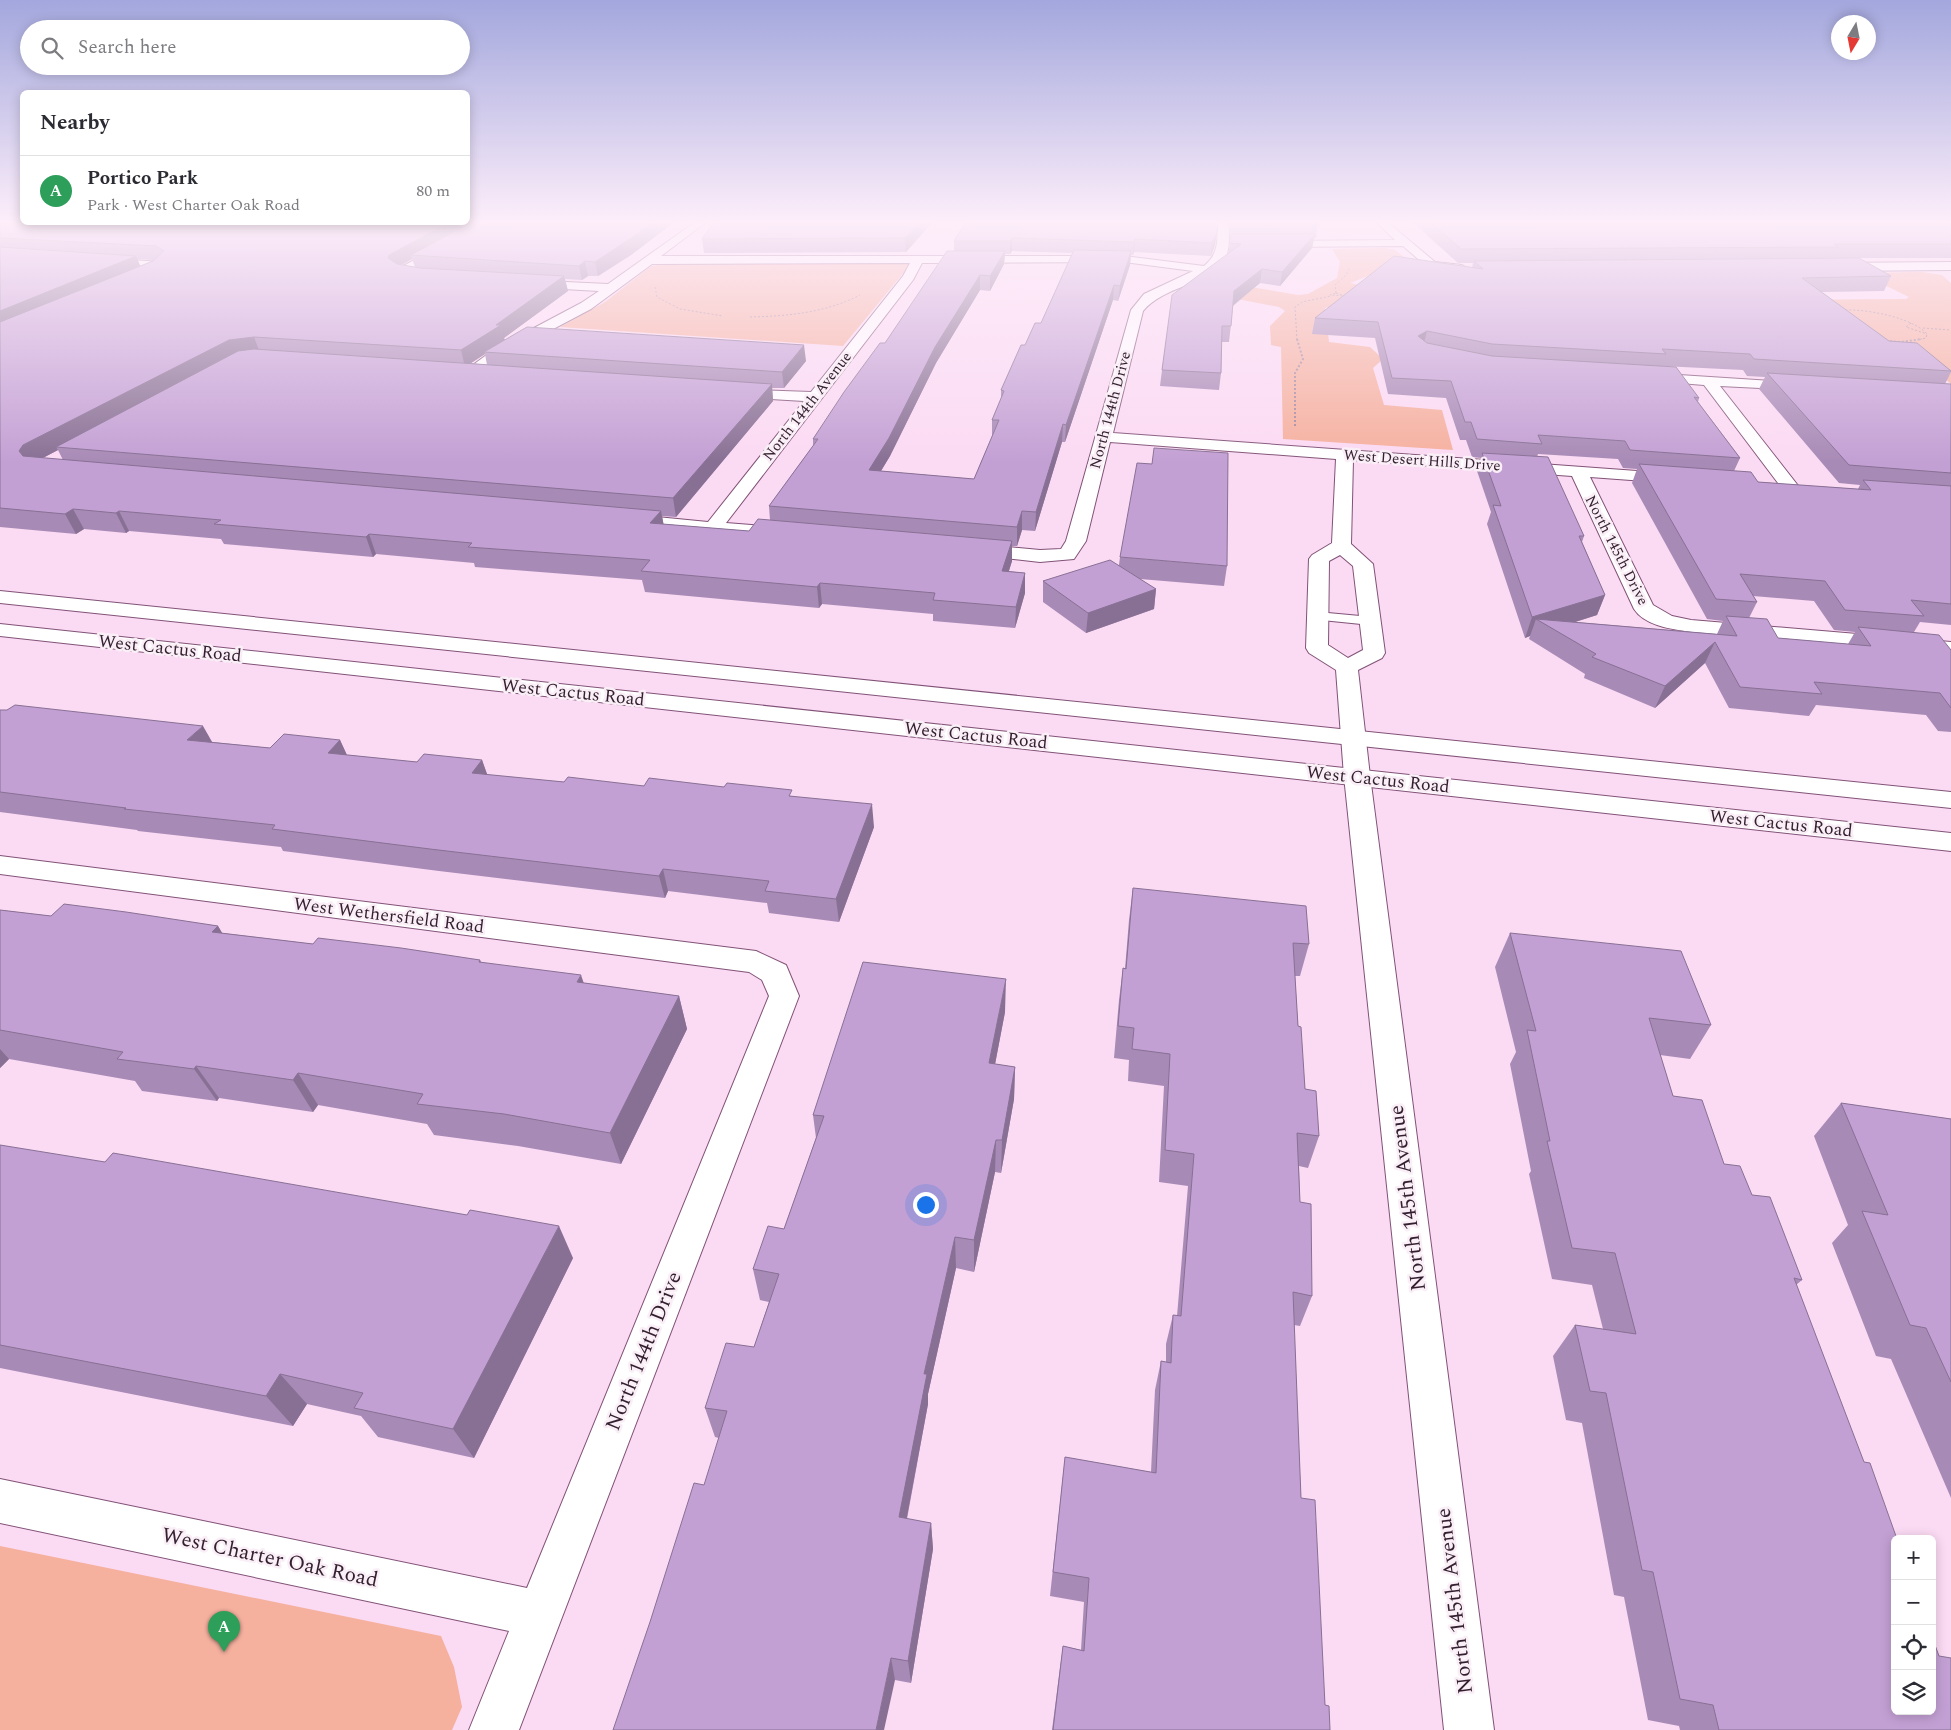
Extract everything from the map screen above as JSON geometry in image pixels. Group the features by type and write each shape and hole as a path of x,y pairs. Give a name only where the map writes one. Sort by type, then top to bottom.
{"street":[{"path":"469,373 501,351 594,301"},
{"name":"North 144th Avenue","path":"713,528 890,301"},
{"name":"North 144th Drive","path":"960,549 1040,556 1067,555 1076,541 1137,310 1145,301"},
{"path":"450,372 489,374"},
{"path":"1631,376 1815,387"},
{"path":"1708,380 1790,487"},
{"path":"724,391 814,397"},
{"name":"West Desert Hills Drive","path":"1103,437 1693,480"},
{"path":"1341,546 1345,455"},
{"name":"North 145th Drive","path":"1578,471 1644,609 1666,621 1691,626 1951,649"},
{"path":"1770,486 1809,488"},
{"path":"604,518 802,535"},
{"path":"1341,546 1363,564 1374,653 1347,667 1318,648 1319,559 1341,546"},
{"name":"West Cactus Road","path":"0,597 1951,800"},
{"name":"West Cactus Road","path":"0,630 1951,842"},
{"name":"North 145th Avenue","path":"1347,667 1357,776 1469,1730"},
{"name":"West Wethersfield Road","path":"0,865 756,962 775,973"},
{"name":"North 144th Drive","path":"494,1730 784,996 775,973"},
{"name":"West Charter Oak Road","path":"0,1501 540,1614"}],"lane":[{"path":"1317,616 1370,621"}],"path":[{"path":"662,301 680,309 723,316"},
{"path":"750,317 795,314 823,309 844,301"},
{"path":"1296,431 1295,373 1303,359 1295,333 1294,323 1297,313 1295,306 1308,301"},
{"path":"1813,318 1817,314 1842,310 1878,314 1912,323 1923,328 1951,330"},
{"path":"1813,318 1822,319"},
{"path":"1813,318 1814,322 1828,330 1852,338 1889,343 1919,341 1926,338 1927,334"},
{"path":"1912,323 1906,327 1927,334"},
{"path":"1923,328 1927,334"},
{"path":"1828,330 1838,329"}],"shaded area":[{"path":"880,301 843,346 560,327 605,302"},
{"path":"1247,301 1951,301 1951,384 1916,353 1328,307 1325,308 1329,342 1370,347 1383,359 1373,368 1384,405 1442,410 1453,450 1283,439 1281,347 1271,345 1270,326 1285,311 1279,307"},
{"path":"0,1546 441,1636 454,1667 462,1707 452,1730 0,1730"}],"building":[{"path":"0,301 25,301 0,311"},
{"path":"53,301 530,301 496,325 501,325 461,350 254,337 229,340 23,445 19,451 23,456 661,511 650,523 749,531 758,519 1012,541 1002,571 1025,573 1016,607 933,600 935,593 820,583 817,587 641,571 650,560 468,547 472,543 369,534 366,537 214,524 221,520 119,511 116,513 73,509 65,514 0,508 0,322"},
{"path":"913,301 964,301 935,347 889,438 869,470 974,479 999,420 992,420 1004,391 1001,390 1021,345 1025,345 1035,323 1041,323 1051,301 1109,301 1066,425 1063,424 1036,512 1022,511 1017,527 769,506 818,439 813,439 844,392 880,343 885,343"},
{"path":"1171,301 1233,301 1231,326 1222,326 1221,373 1162,370"},
{"path":"1337,301 1833,301 1889,341 1917,343 1951,371 1754,359 1750,354 1662,349 1666,354 1492,344 1427,331 1418,336 1427,343 1492,356 1676,367 1699,398 1694,397 1740,458 1630,450 1625,441 1538,435 1542,444 1477,439 1471,422 1465,422 1451,381 1392,378 1378,322 1315,318"},
{"path":"527,327 804,345 782,372 484,352"},
{"path":"254,349 772,384 673,498 56,447 238,351"},
{"path":"1767,373 1951,384 1951,473 1849,465"},
{"path":"1154,448 1228,453 1227,566 1120,557 1137,463 1152,464"},
{"path":"1482,453 1548,457 1584,536 1579,536 1605,595 1532,617 1493,505 1501,506"},
{"path":"1639,464 1751,472 1758,482 1871,490 1863,480 1951,486 1951,604 1911,600 1924,616 1845,610 1825,581 1740,574 1757,602 1716,599"},
{"path":"1110,560 1156,589 1088,613 1043,581"},
{"path":"1726,616 1767,619 1778,638 1871,646 1858,627 1939,635 1951,650 1951,708 1940,693 1814,682 1822,694 1740,687 1715,642 1665,686 1592,657 1596,654 1536,619 1737,636"},
{"path":"15,705 203,726 187,740 270,748 284,734 340,740 328,753 417,762 424,754 482,760 472,773 564,782 568,777 644,786 649,778 724,787 727,783 792,790 789,796 872,804 836,899 765,891 769,881 663,869 659,876 272,829 275,825 124,809 126,808 0,792 0,710 7,710"},
{"path":"1133,888 1306,906 1309,944 1293,943 1298,1026 1301,1027 1305,1089 1316,1091 1319,1136 1297,1133 1300,1202 1311,1204 1312,1296 1293,1292 1301,1498 1315,1500 1325,1705 1329,1706 1330,1730 1053,1730 1063,1646 1084,1651 1089,1578 1053,1572 1065,1457 1156,1473 1161,1361 1171,1363 1173,1315 1181,1316 1194,1154 1165,1150 1170,1054 1132,1049 1134,1028 1118,1026 1123,968 1126,969"},
{"path":"64,904 218,926 212,932 313,944 318,938 401,948 480,960 479,962 581,975 577,982 679,996 610,1133 504,1114 417,1104 423,1094 298,1073 293,1080 196,1066 194,1069 117,1059 123,1052 0,1030 0,910 51,916"},
{"path":"1510,933 1681,951 1711,1025 1649,1018 1673,1096 1702,1100 1724,1164 1740,1166 1752,1195 1770,1197 1802,1280 1794,1278 1864,1462 1870,1463 1896,1535 1891,1535 1891,1715 1936,1715 1936,1648 1939,1656 1951,1658 1951,1730 1719,1730 1713,1705 1680,1699 1653,1572 1642,1570 1606,1393 1590,1391 1575,1325 1636,1334 1615,1253 1572,1248 1547,1141 1550,1141 1527,1030 1536,1031"},
{"path":"863,962 1006,979 989,1063 1015,1067 1002,1140 996,1140 974,1240 955,1237 924,1374 927,1374 899,1517 931,1523 908,1661 891,1658 876,1730 613,1730 650,1622 694,1483 704,1485 727,1411 705,1408 726,1343 754,1347 779,1274 753,1269 768,1226 784,1229 824,1116 813,1115"},
{"path":"1841,1103 1951,1119 1951,1382 1926,1328 1910,1325 1862,1211 1888,1215"},
{"path":"0,1145 105,1162 113,1153 467,1215 470,1210 559,1226 453,1429 354,1408 363,1393 280,1374 266,1396 0,1345"}],"place":[{"name":"Portico Park","path":"224,1652"}]}
